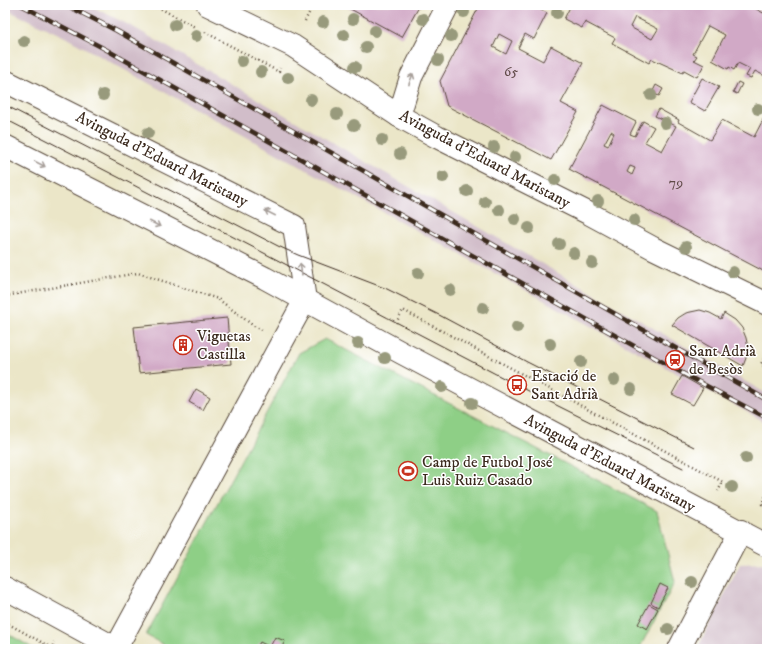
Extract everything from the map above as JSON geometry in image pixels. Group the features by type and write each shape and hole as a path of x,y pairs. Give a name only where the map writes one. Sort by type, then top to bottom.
{"street":[{"name":"Avinguda d'Eduard Maristany","path":"208,5 293,46 399,116 437,137 590,214 653,248 767,304"},
{"path":"399,116 411,77 448,5"},
{"name":"Avinguda d'Eduard Maristany","path":"5,81 294,226 305,300"},
{"name":"Avinguda d'Eduard Maristany","path":"5,146 265,278 387,345 767,546"},
{"path":"5,588 116,648 305,300"},
{"path":"679,649 741,531"}],"path":[{"path":"154,5 279,72 280,68"},
{"path":"305,21 313,5"},
{"path":"5,296 138,273 218,299 263,331"},
{"path":"387,345 403,310 723,482 718,492"},
{"path":"764,359 761,364 767,368"},
{"path":"767,493 762,504 767,506"},
{"path":"5,622 52,648 55,640"}],"shaded area":[{"path":"5,5 89,5 133,27 767,394 767,423 63,36 5,9"},
{"path":"767,563 767,649 697,649 740,564"}],"green space":[{"name":"Camp de Futbol José Luis Ruiz Casado","path":"325,339 657,511 675,582 639,649 171,649 146,635 299,353"},
{"path":"5,632 34,649 5,649"}],"building":[{"path":"343,5 420,5 402,37"},
{"path":"480,5 531,5 547,13 534,39 525,34 518,48 543,61 551,46 583,63 561,103 578,112 551,160 447,106 440,81","holes":["499,34 512,41 506,54 493,47"]},
{"path":"571,5 676,5 679,7 680,5 749,5 767,15 767,77 755,71 751,78 746,76 750,69 738,63 734,70 729,67 728,69 712,60 725,35 708,26 693,54 697,56 694,60 704,65 697,77 684,70 683,73 652,59 649,63 612,43 615,38 585,22 582,28 564,19","holes":["635,17 658,29 652,39 630,27"]},
{"path":"702,78 719,87 705,111 689,102"},
{"path":"738,82 742,84 737,94 733,92"},
{"path":"656,85 663,89 659,96 652,93"},
{"path":"603,105 636,122 630,134 635,136 643,121 654,127 645,142 662,151 676,126 655,116 659,109 679,120 678,122 710,140 722,120 754,137 767,112 767,273 569,169","holes":["611,131 614,133 608,146 604,144","630,166 635,168 632,175 627,172"]},
{"path":"700,310 721,319 724,313 735,320 742,328 748,348 743,366 672,325 678,318 686,313"},
{"name":"Viguetas Castilla","path":"227,318 231,364 139,373 134,327"},
{"path":"682,376 703,388 693,405 672,394"},
{"path":"196,389 210,397 203,410 189,402"},
{"path":"660,584 668,588 658,607 651,603"},
{"path":"649,604 658,609 647,629 638,624"},
{"path":"275,637 285,641 281,649 256,649 260,642 270,647"}],"tram line":[{"path":"5,105 278,246 387,289 694,447"},
{"path":"5,119 515,384 683,468"}],"railway":[{"path":"21,5 105,49 684,374 767,418"},
{"path":"66,5 117,31 767,400"}],"place":[{"name":"Viguetas Castilla","path":"183,345"},
{"name":"Sant Adrià de Besòs","path":"675,360"},
{"name":"Estació de Sant Adrià","path":"517,385"},
{"name":"Camp de Futbol José Luis Ruiz Casado","path":"408,471"}]}
